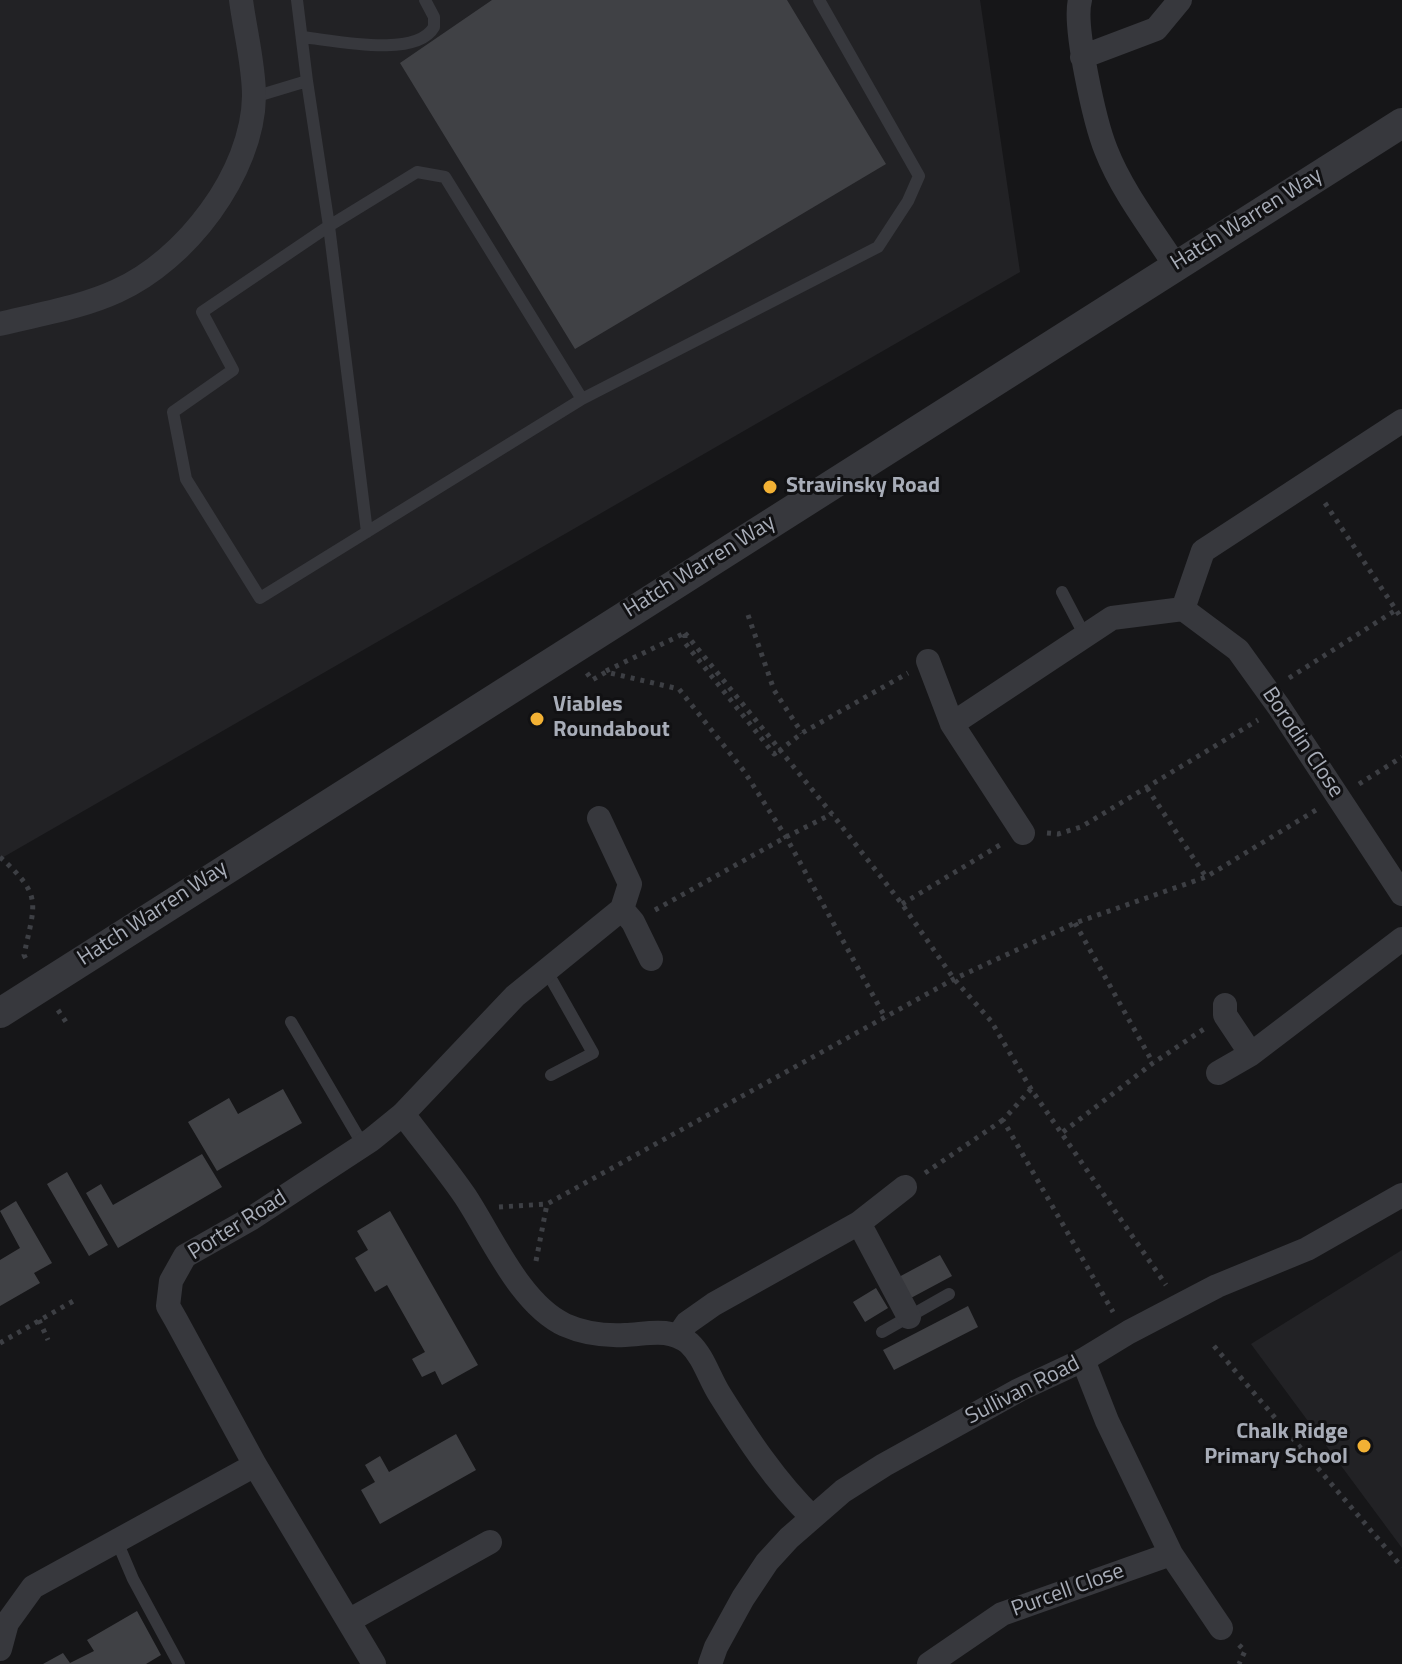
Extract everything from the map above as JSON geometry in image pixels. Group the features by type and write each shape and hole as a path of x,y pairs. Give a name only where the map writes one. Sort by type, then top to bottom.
{"street":[{"path":"0,324 87,303 153,272 186,242 226,189 239,164 254,97 241,0"},
{"path":"1080,0 1082,57 1105,149 1137,207 1175,265"},
{"path":"1082,57 1156,29 1180,0"},
{"name":"Hatch Warren Way","path":"0,1013 1402,123"},
{"path":"952,724 1112,618 1183,609 1203,551 1402,421"},
{"name":"Borodin Close","path":"1183,609 1238,650 1274,699 1402,894"},
{"path":"928,661 952,724 1023,833"},
{"path":"599,818 630,884 628,915 651,959"},
{"name":"Porter Road","path":"374,1664 255,1465 168,1306 171,1281 185,1256 252,1218 363,1145 403,1114 515,996 546,970 628,915"},
{"path":"1218,1073 1251,1054 1402,939"},
{"path":"1225,1010 1251,1054"},
{"path":"403,1114 460,1189 537,1307 580,1331 625,1335 655,1331 678,1336 698,1352 710,1379 783,1488 812,1517"},
{"path":"678,1336 687,1323 714,1304 859,1223 905,1187"},
{"name":"Sullivan Road","path":"710,1664 743,1598 767,1562 843,1491 1019,1390 1083,1360 1217,1286 1307,1249 1402,1195"},
{"path":"859,1223 909,1317"},
{"path":"1083,1360 1107,1421 1171,1554 1221,1628"},
{"path":"1,1640 7,1623 33,1587 255,1465"},
{"path":"350,1620 490,1542"},
{"name":"Purcell Close","path":"929,1664 1002,1614 1171,1554"}],"lane":[{"path":"297,0 367,532"},
{"path":"302,37 387,46 424,38 434,27 434,17 425,0"},
{"path":"582,399 445,177 417,172 329,226 202,312 233,370 173,412 186,479 260,598 582,399 878,247 908,201 919,176 819,0"},
{"path":"254,97 307,81"},
{"path":"1062,592 1085,636"},
{"path":"546,970 593,1053 551,1075"},
{"path":"291,1022 363,1145"},
{"path":"882,1332 949,1294"},
{"path":"116,1539 133,1579 179,1664"}],"path":[{"path":"1310,479 1402,619"},
{"path":"902,904 1023,833 1058,834 1081,827 1147,788 1396,610"},
{"path":"748,615 774,690 802,733"},
{"path":"581,664 592,680 685,633 832,814 902,904 954,979 991,1021 1031,1089 1170,1291"},
{"path":"779,751 802,733 928,661"},
{"path":"606,672 679,689 744,771 786,837 886,1019"},
{"path":"494,1207 547,1204 954,979 1075,923 1206,877 1402,757"},
{"path":"1147,788 1206,877"},
{"path":"628,915 832,814"},
{"path":"0,857 30,888 35,908 24,955 30,967"},
{"path":"1075,923 1153,1063"},
{"path":"1063,1132 1225,1010"},
{"path":"905,1187 1003,1120 1031,1089"},
{"path":"1003,1120 1119,1322"},
{"path":"535,1266 547,1204"},
{"path":"0,1343 75,1300"},
{"path":"39,1320 48,1340"},
{"path":"1214,1346 1402,1567"}],"shaded area":[{"path":"0,0 980,0 1020,272 0,859"},
{"name":"Chalk Ridge Primary School","path":"1402,1250 1402,1548 1251,1344"}],"building":[{"path":"492,0 787,0 886,164 575,349 400,63"},
{"path":"283,1089 302,1123 217,1171 188,1122 229,1098 238,1114"},
{"path":"202,1154 222,1187 118,1248 86,1193 101,1184 113,1205"},
{"path":"67,1172 108,1245 89,1256 47,1184"},
{"path":"16,1201 52,1263 34,1273 40,1283 0,1306 0,1260 20,1248 0,1211"},
{"path":"390,1211 478,1365 442,1385 435,1371 422,1377 412,1359 425,1352 387,1285 375,1292 355,1258 368,1250 357,1231"},
{"path":"940,1255 952,1276 909,1299 897,1278"},
{"path":"876,1288 888,1308 865,1322 853,1302"},
{"path":"968,1306 978,1327 894,1370 883,1350"},
{"path":"456,1434 476,1470 380,1524 361,1490 375,1482 365,1465 380,1456 389,1472"},
{"path":"137,1611 161,1655 146,1664 43,1664 63,1653 70,1663 94,1651 87,1640"}],"place":[{"name":"Stravinsky Road","path":"770,487"},
{"name":"Viables Roundabout","path":"537,719"},
{"name":"Chalk Ridge Primary School","path":"1364,1446"}]}
